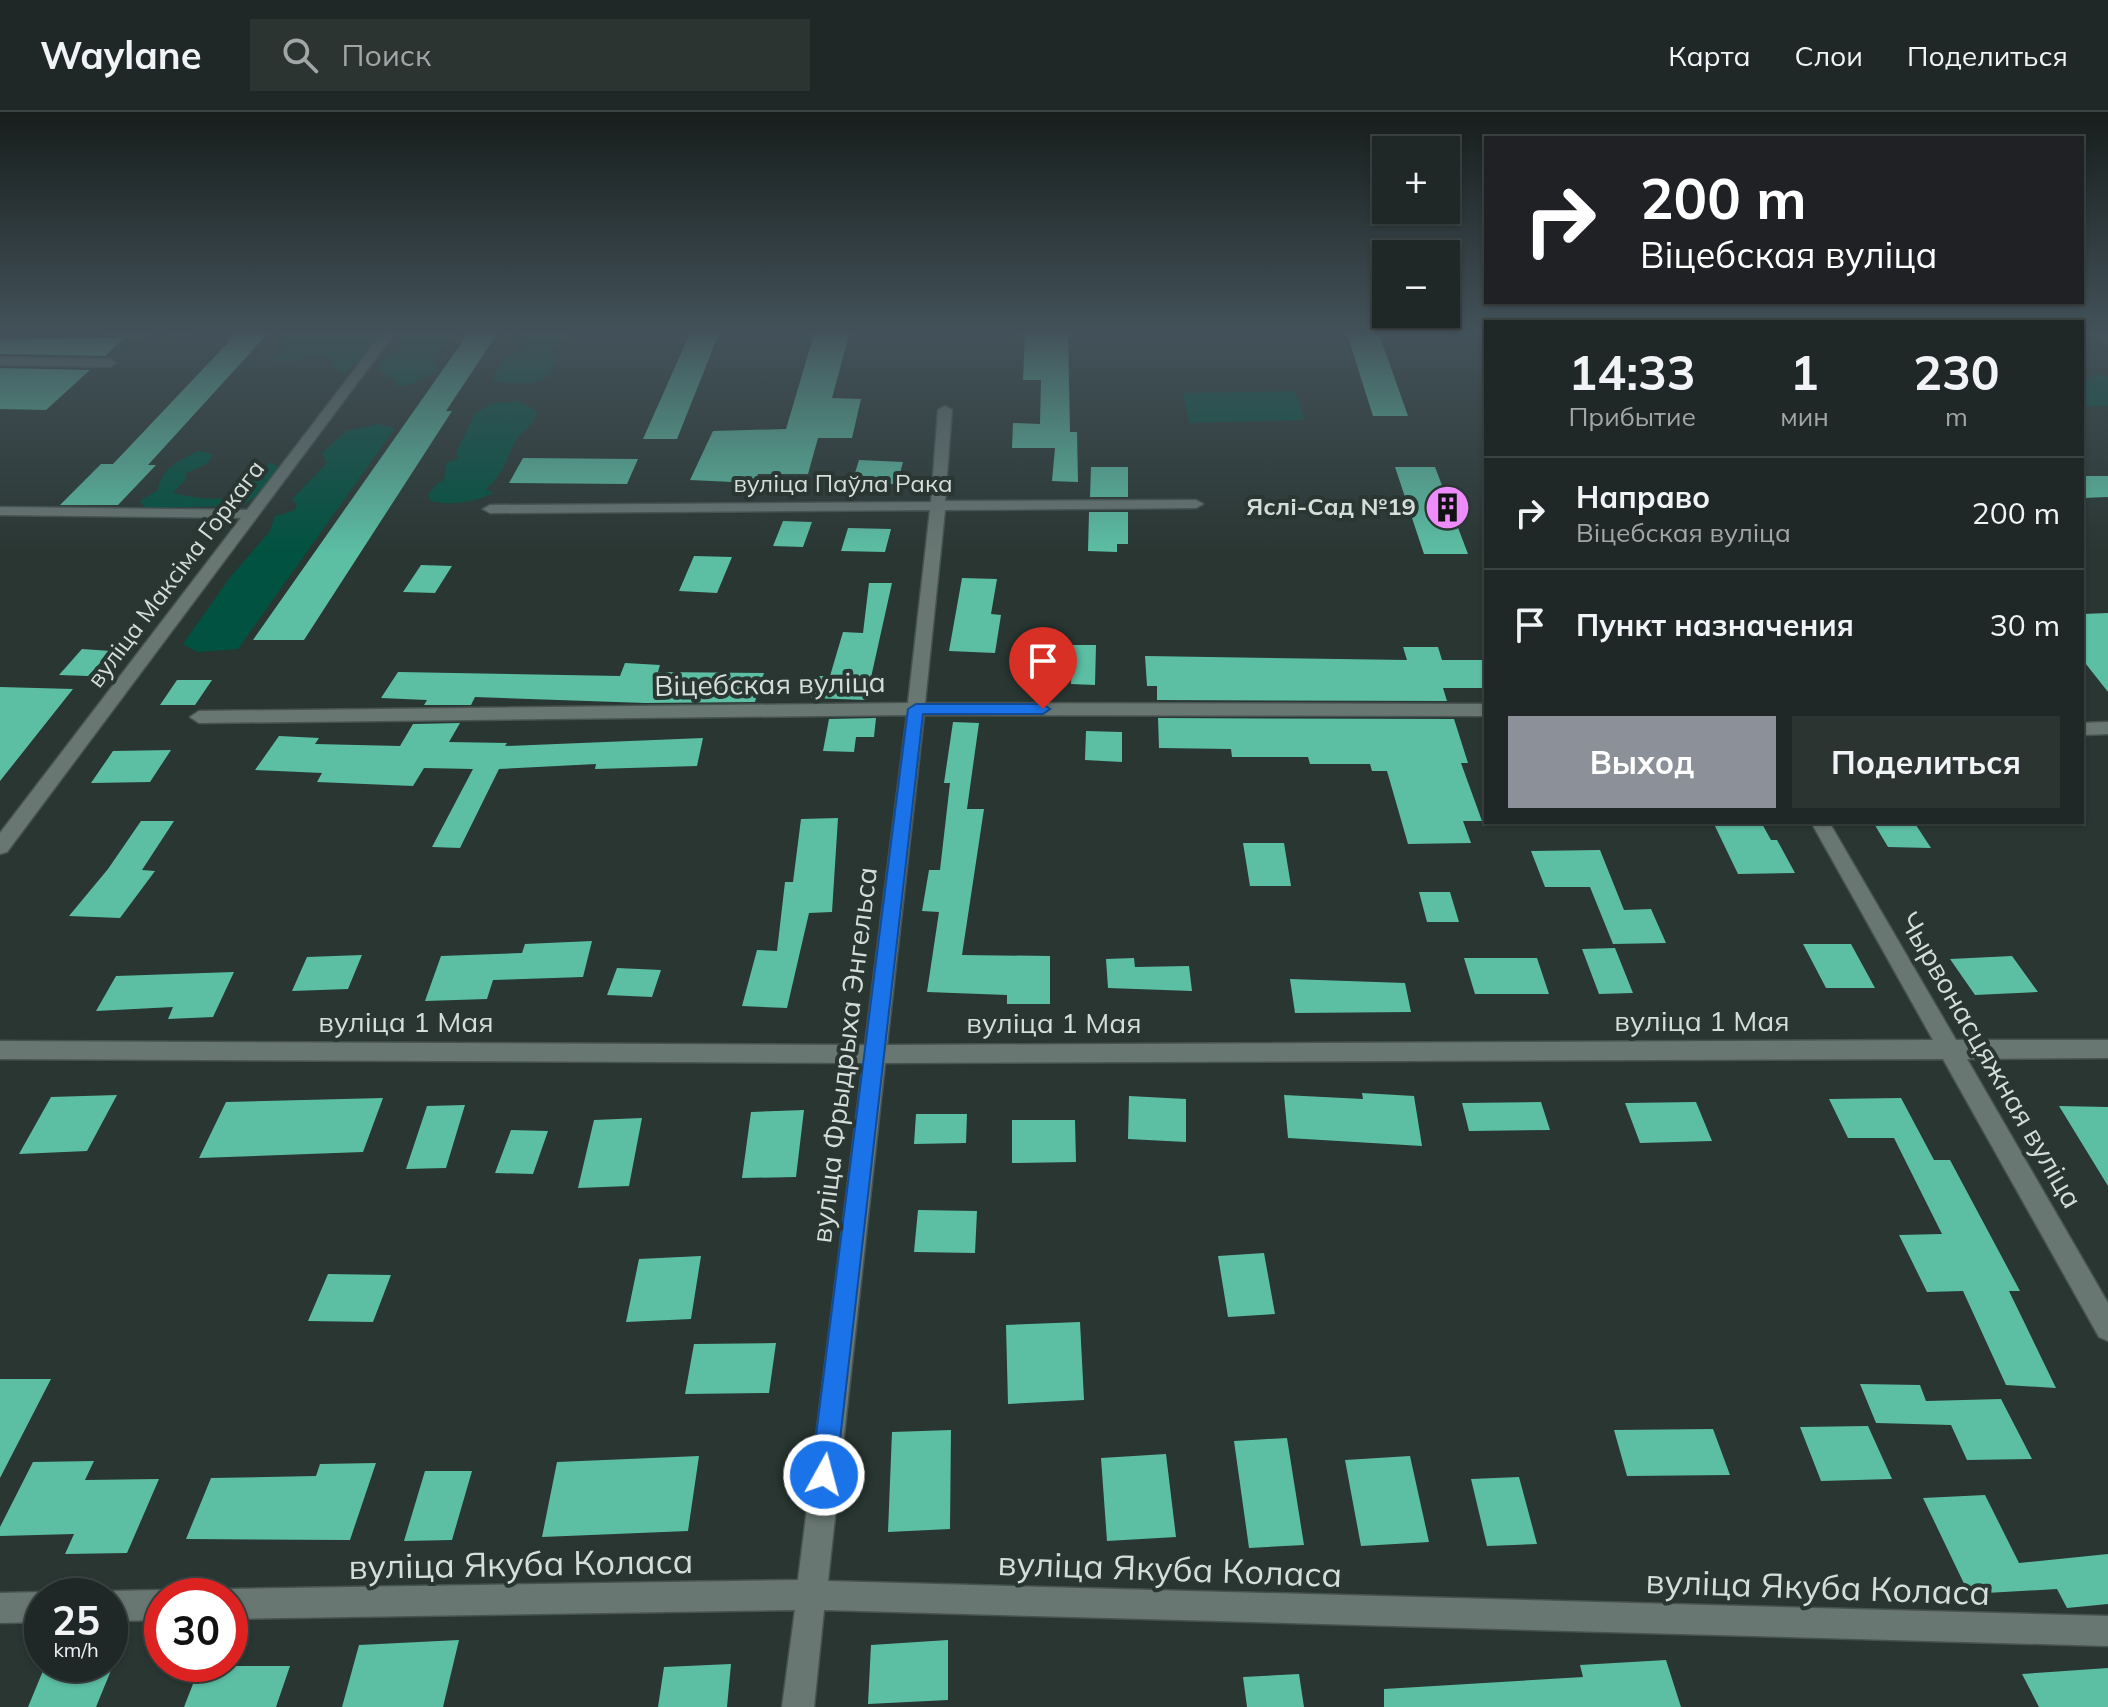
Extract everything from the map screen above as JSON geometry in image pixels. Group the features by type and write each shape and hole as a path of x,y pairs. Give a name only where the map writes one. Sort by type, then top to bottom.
{"street":[{"name":"вуліца Максіма Горкага","path":"0,847 334,405"},
{"name":"вуліца Фрыдрыха Энгельса","path":"798,1707 916,709 945,410"},
{"name":"вуліца Паўла Рака","path":"490,509 1196,504"},
{"path":"0,511 252,514"},
{"name":"Віцебская вуліца","path":"199,717 916,709 1484,710"},
{"path":"2084,729 2108,728"},
{"name":"Чырвонасцяжная вуліца","path":"1821,824 2108,1328"},
{"name":"вуліца 1 Мая","path":"0,1050 873,1054 2108,1049"},
{"name":"вуліца Якуба Коласа","path":"248,1604 809,1595 2108,1631"},
{"path":"0,1608 24,1607"}],"green space":[{"path":"489,405 526,405 537,411 531,424 516,441 496,479 486,489 494,493 463,502 431,501 428,495 444,480 446,463 459,458 456,454 474,414"},
{"path":"1185,405 1300,405 1305,420 1189,423"},
{"path":"378,424 395,428 238,649 197,652 183,644 231,576 270,531 275,516 293,511 297,506 292,499 327,463 322,453 346,431"},
{"path":"198,451 213,454 206,464 185,474 186,479 173,493 200,498 229,497 244,490 271,462 278,467 261,493 241,506 145,508 140,501 158,490 167,470"}],"building":[{"path":"0,405 51,405 46,410 0,409"},
{"path":"168,405 202,405 148,465 156,465 118,505 60,505 101,464 113,464"},
{"path":"418,405 450,405 446,411 452,411 304,640 253,640"},
{"path":"658,405 690,405 677,439 643,439"},
{"path":"793,405 860,405 852,438 818,438 808,474 758,474 754,483 690,480 713,431 786,429"},
{"path":"1040,405 1069,405 1070,432 1077,432 1078,482 1052,481 1055,448 1012,448 1013,423 1040,424"},
{"path":"1370,405 1404,405 1408,416 1373,416"},
{"path":"523,458 638,459 627,484 509,483"},
{"path":"859,460 903,462 897,484 852,483"},
{"path":"1091,467 1128,467 1128,497 1090,497"},
{"name":"Яслі-Сад №19","path":"1395,467 1435,467 1468,554 1424,554"},
{"path":"2084,476 2108,476 2108,497 2084,498"},
{"path":"1089,512 1128,512 1128,544 1117,544 1117,552 1088,551"},
{"path":"783,521 812,522 803,547 773,546"},
{"path":"848,528 891,529 885,552 841,551"},
{"path":"694,556 732,557 717,593 679,591"},
{"path":"421,565 452,566 435,593 403,592"},
{"path":"962,578 997,579 991,614 1001,615 995,653 949,651"},
{"path":"869,583 892,583 866,700 811,698 815,676 830,676 843,632 863,633"},
{"path":"2108,613 2108,692 2084,662 2084,614"},
{"path":"1073,645 1096,645 1095,685 1071,684"},
{"path":"1403,647 1438,647 1442,660 1484,660 1484,688 1443,688 1447,701 1157,700 1157,686 1147,686 1145,656 1407,660"},
{"path":"82,649 111,651 88,676 59,675"},
{"path":"625,663 660,665 658,672 764,673 755,702 645,703 475,697 471,705 424,705 427,700 381,698 398,672 620,676"},
{"path":"177,680 212,680 195,705 160,705"},
{"path":"0,687 73,689 0,781"},
{"path":"876,718 874,737 856,737 854,752 823,751 829,719"},
{"path":"1158,718 1454,719 1468,763 1461,763 1482,821 1463,821 1471,843 1408,844 1387,771 1372,771 1370,764 1310,764 1308,757 1232,757 1231,749 1159,748"},
{"path":"953,722 979,723 967,809 984,809 962,955 1050,956 1050,1004 1007,1004 1007,995 927,992 939,912 922,911 929,870 940,870 950,783 944,783"},
{"path":"460,723 449,742 507,743 505,746 703,738 697,766 595,769 596,764 499,769 460,848 432,847 473,769 424,768 413,786 317,782 322,773 255,770 279,736 319,738 315,744 400,746 413,724"},
{"path":"1086,731 1122,732 1122,762 1085,760"},
{"path":"171,750 150,782 91,783 113,751"},
{"path":"838,818 832,912 809,913 787,1008 742,1006 757,950 777,951 785,882 793,882 801,819"},
{"path":"141,821 174,821 142,870 155,871 120,918 69,916 108,869"},
{"path":"1714,824 1762,824 1771,840 1777,840 1795,873 1738,874"},
{"path":"1874,824 1915,824 1931,848 1888,847"},
{"path":"1243,843 1284,843 1291,886 1250,886"},
{"path":"1600,850 1624,910 1651,909 1666,943 1613,944 1590,887 1545,887 1531,851"},
{"path":"1419,892 1450,892 1459,922 1427,922"},
{"path":"592,941 583,977 493,980 487,999 425,1001 441,956 522,953 525,944"},
{"path":"1803,944 1851,944 1875,988 1826,988"},
{"path":"1615,948 1633,993 1599,994 1582,949"},
{"path":"362,955 348,989 292,991 307,957"},
{"path":"2012,956 2038,992 1975,995 1950,959"},
{"path":"1134,958 1135,967 1189,966 1192,991 1108,988 1106,959"},
{"path":"1464,958 1537,958 1549,994 1475,994"},
{"path":"617,968 661,970 652,997 607,995"},
{"path":"234,972 213,1017 168,1019 173,1007 96,1011 116,976"},
{"path":"1290,979 1405,983 1411,1012 1295,1013"},
{"path":"1362,1093 1414,1096 1422,1146 1288,1138 1284,1095 1363,1099"},
{"path":"117,1095 87,1151 19,1154 51,1097"},
{"path":"1129,1096 1186,1099 1186,1142 1128,1139"},
{"path":"383,1098 363,1152 199,1158 226,1102"},
{"path":"1901,1098 1934,1160 1950,1160 2020,1291 2009,1291 2056,1388 2006,1385 1963,1291 1927,1292 1899,1235 1942,1234 1894,1138 1848,1138 1829,1099"},
{"path":"1541,1102 1550,1130 1469,1131 1462,1103"},
{"path":"1696,1102 1712,1141 1640,1143 1625,1103"},
{"path":"465,1105 446,1168 406,1169 427,1106"},
{"path":"2059,1106 2108,1107 2108,1186"},
{"path":"804,1110 796,1177 742,1178 751,1112"},
{"path":"916,1114 967,1114 966,1143 914,1144"},
{"path":"642,1118 629,1186 578,1188 594,1120"},
{"path":"1012,1120 1075,1120 1076,1162 1012,1163"},
{"path":"511,1130 548,1131 533,1174 495,1173"},
{"path":"918,1210 977,1211 975,1253 914,1252"},
{"path":"1264,1253 1275,1314 1228,1317 1218,1256"},
{"path":"701,1256 691,1319 626,1322 639,1259"},
{"path":"328,1274 391,1275 373,1322 308,1321"},
{"path":"1080,1322 1084,1400 1008,1404 1006,1325"},
{"path":"776,1343 769,1393 685,1394 694,1344"},
{"path":"0,1379 51,1379 0,1478"},
{"path":"1860,1384 1920,1385 1926,1401 2001,1399 2032,1459 1967,1460 1951,1425 1876,1423"},
{"path":"1868,1426 1892,1479 1821,1481 1800,1427"},
{"path":"1713,1429 1730,1475 1627,1476 1614,1430"},
{"path":"951,1430 950,1529 888,1532 892,1432"},
{"path":"1287,1438 1304,1545 1249,1548 1234,1441"},
{"path":"1166,1454 1176,1537 1107,1541 1101,1458"},
{"path":"699,1456 688,1531 542,1537 557,1462"},
{"path":"1410,1456 1429,1542 1361,1546 1345,1460"},
{"path":"94,1461 85,1480 159,1479 127,1553 65,1554 74,1534 0,1536 0,1527 33,1462"},
{"path":"376,1463 350,1540 186,1539 211,1478 316,1476 320,1464"},
{"path":"425,1471 472,1471 452,1540 404,1541"},
{"path":"1519,1477 1537,1544 1487,1546 1471,1479"},
{"path":"1985,1495 2019,1563 2108,1554 2108,1604 2067,1608 2057,1589 1969,1594 1923,1498"},
{"path":"459,1640 443,1707 342,1707 359,1645"},
{"path":"948,1640 948,1700 868,1704 871,1645"},
{"path":"1666,1660 1681,1707 1384,1707 1384,1689 1583,1677 1580,1665"},
{"path":"731,1664 727,1707 658,1707 664,1667"},
{"path":"248,1666 290,1666 276,1707 184,1707 194,1682 248,1682"},
{"path":"2108,1668 2108,1707 2039,1707 2022,1674"},
{"path":"1299,1674 1304,1707 1247,1707 1243,1677"},
{"path":"38,1682 106,1682 96,1707 28,1707"}],"place":[{"name":"Яслі-Сад №19","path":"1447,507"}],"route":[{"path":"824,1475 916,709 1043,709"}]}
